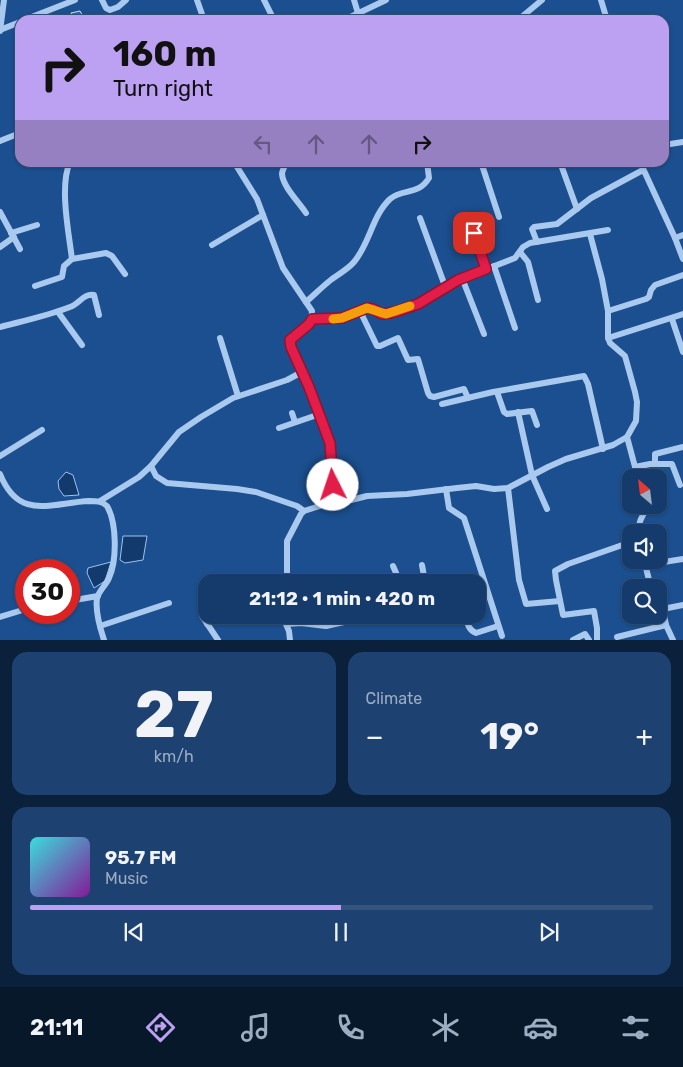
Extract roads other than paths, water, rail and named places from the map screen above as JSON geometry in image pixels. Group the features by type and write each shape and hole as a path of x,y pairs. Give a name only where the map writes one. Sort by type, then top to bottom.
{"street":[{"path":"4,0 0,30 15,24"},
{"path":"37,15 75,0"},
{"path":"102,0 106,8 110,10 118,7 126,0"},
{"path":"197,0 202,15"},
{"path":"264,0 272,15"},
{"path":"354,0 358,15"},
{"path":"362,15 386,0"},
{"path":"522,15 533,3 542,0"},
{"path":"601,0 606,15"},
{"path":"0,141 15,135"},
{"path":"669,144 683,142"},
{"path":"68,167 65,204 72,259"},
{"path":"237,167 257,198 283,268 312,311 312,319 309,324 290,340 291,347 320,414 330,443 335,502"},
{"path":"284,167 282,175 287,186 306,212"},
{"path":"306,302 353,262 366,241 378,214 391,198 410,192 425,184 429,178 428,167"},
{"path":"483,167 499,217"},
{"path":"562,167 577,209"},
{"path":"642,167 683,259"},
{"path":"536,242 532,229 534,227 557,224 591,198 643,170"},
{"path":"0,212 20,249"},
{"path":"212,245 263,215"},
{"path":"420,218 445,286"},
{"path":"0,247 13,235 37,225"},
{"path":"312,319 342,318 367,308 382,314 395,312 418,304 445,286 462,278 515,258 523,247 536,242 608,230"},
{"path":"474,233 486,269"},
{"path":"287,574 287,541 304,511 335,502 367,496 407,494 476,486 494,489 508,488 559,462 603,449 627,437 636,421 637,402 625,356 610,343 608,338 608,311 590,234"},
{"path":"675,238 683,235"},
{"path":"520,252 528,262 538,300"},
{"path":"35,286 62,277 64,266 72,259 106,253 112,256 125,274"},
{"path":"494,266 515,328"},
{"path":"608,311 646,299 649,297 650,290 655,285 683,275"},
{"path":"462,278 484,334"},
{"path":"0,327 58,312 72,306 90,294 94,295 99,315"},
{"path":"360,311 377,346 398,338 408,360 418,360 430,396 464,389 468,398"},
{"path":"58,312 82,345"},
{"path":"608,338 683,314"},
{"path":"672,319 683,352"},
{"path":"220,338 238,396"},
{"path":"100,502 129,484 150,466 179,432 201,417 238,396 287,380 302,372"},
{"path":"442,404 584,376 588,384 603,449"},
{"path":"497,392 504,412 507,414 532,411 537,425"},
{"path":"518,412 532,475 547,509"},
{"path":"292,413 295,422"},
{"path":"279,428 320,414"},
{"path":"0,456 42,430"},
{"path":"627,437 635,467 672,464 680,485"},
{"path":"655,464 655,454 683,447"},
{"path":"150,466 156,476 167,483 256,492 297,506 304,511"},
{"path":"0,474 10,494 21,503 27,505 100,502 105,504 110,510 114,527 113,567 111,575 98,596 96,605 104,640"},
{"path":"446,488 449,508 464,518 502,636"},
{"path":"508,488 518,572 526,604 560,601"},
{"path":"597,640 594,611 563,615 555,571 568,564 622,545"},
{"path":"667,560 683,559"},
{"path":"422,565 424,574"},
{"path":"393,566 396,574"},
{"path":"80,599 98,596"},
{"path":"100,626 169,603"},
{"path":"667,608 683,605"},
{"path":"0,617 15,612"},
{"path":"207,624 218,640"},
{"path":"287,624 290,640"},
{"path":"309,624 326,626 337,624"},
{"path":"468,624 472,631 476,632 498,626"},
{"path":"617,637 666,625 673,640"},
{"path":"573,640 585,634 589,640"}],"water":[{"path":"66,472 73,475 79,495 64,496 59,489 58,481"},
{"path":"123,536 147,536 143,560 125,563 120,560"},
{"path":"111,562 105,581 94,588 87,573 88,568"}]}
